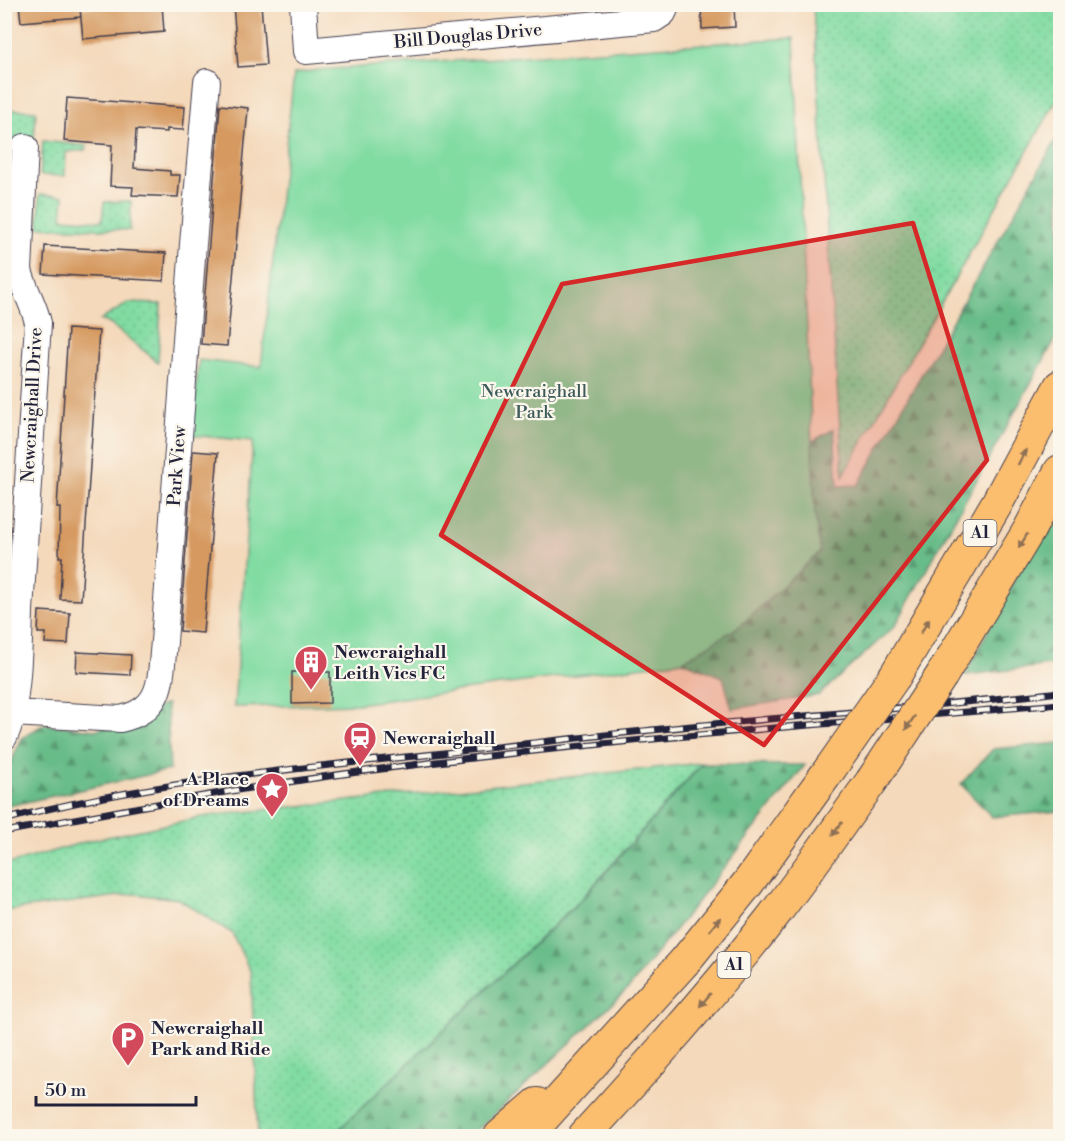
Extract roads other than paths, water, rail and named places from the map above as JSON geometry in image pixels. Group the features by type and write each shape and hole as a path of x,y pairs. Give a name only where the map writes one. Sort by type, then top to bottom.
{"main road":[{"name":"A1","path":"527,1137 685,961 741,892 830,769 895,676 996,505 1060,386"},
{"name":"A1","path":"584,1137 718,985 776,912 871,782 942,675 1029,530 1060,471"},
{"path":"500,1137 555,1089 609,1048"}],"street":[{"name":"Bill Douglas Drive","path":"303,4 306,51 654,19 665,9"},
{"name":"Park View","path":"12,713 120,720 133,717 149,706 158,693 164,642 207,82"},
{"name":"Newcraighall Drive","path":"4,737 9,728 12,713 18,644 38,323 35,309 23,285 19,270 25,147"}],"railway":[{"path":"4,820 106,797 261,773 648,730 1060,692"},
{"path":"4,832 269,785 445,761 709,734 1060,704"}],"place":[{"name":"Newcraighall Leith Vics FC","path":"311,691"},
{"name":"Newcraighall","path":"360,767"},
{"name":"A Place of Dreams","path":"272,818"},
{"name":"Newcraighall Park and Ride","path":"128,1067"}],"park label":[{"name":"Newcraighall Park","path":"534,401"}]}
